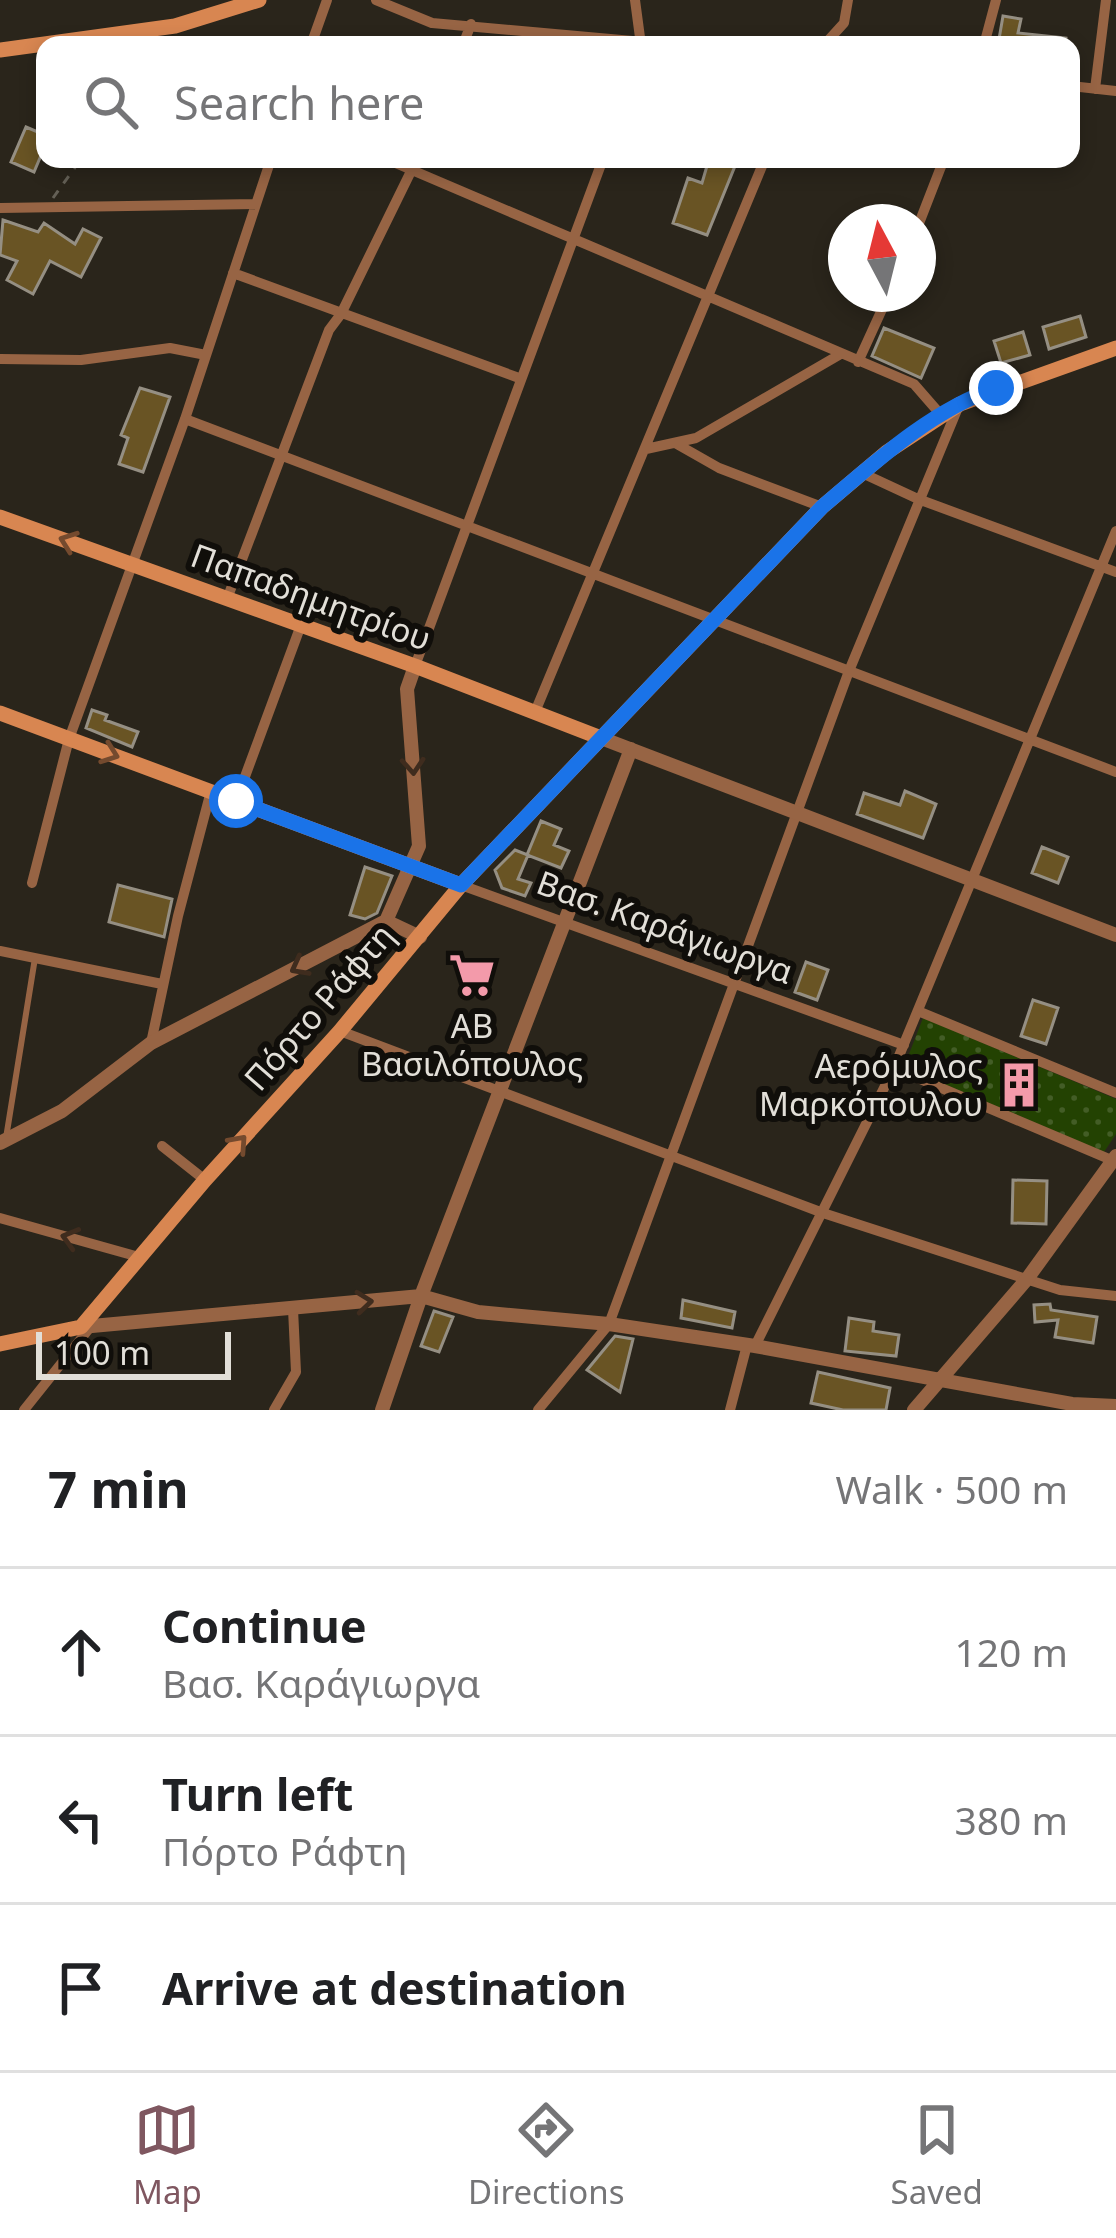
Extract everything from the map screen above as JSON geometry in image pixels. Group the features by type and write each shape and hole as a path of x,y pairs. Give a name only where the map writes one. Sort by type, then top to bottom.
{"main road":[{"path":"103,36 176,26 259,0"},
{"path":"0,50 36,45"},
{"name":"Πόρτο Ράφτη","path":"86,1326 205,1180 340,1031 461,885 822,507 960,404 1116,348"},
{"name":"Παπαδημητρίου","path":"0,517 601,738"},
{"name":"Βασ. Καράγιωργα","path":"0,713 461,885"},
{"path":"0,1344 86,1326"}],"street":[{"path":"314,36 326,0"},
{"path":"376,0 432,23 578,36"},
{"path":"635,0 639,36"},
{"path":"832,36 844,23 848,0"},
{"path":"986,36 996,0"},
{"path":"1095,89 1106,0"},
{"path":"466,36 471,24"},
{"path":"1080,87 1116,91"},
{"path":"32,883 69,739 269,168"},
{"path":"227,598 329,330 412,168"},
{"path":"422,168 573,241 914,384 941,415"},
{"path":"3,1143 62,1111 152,1043 386,921 419,846 407,689 600,168"},
{"path":"535,712 761,168"},
{"path":"927,204 941,168"},
{"path":"0,208 256,204"},
{"path":"233,273 519,379"},
{"path":"858,362 881,312"},
{"path":"0,359 81,360 170,348 206,355"},
{"path":"646,449 696,438 839,355"},
{"path":"538,1410 609,1324 849,671 960,404"},
{"path":"185,418 1116,772"},
{"path":"675,442 719,468 822,507"},
{"path":"862,473 918,499 1116,572"},
{"path":"730,1410 751,1345 894,1068 1116,531"},
{"path":"236,801 301,625"},
{"path":"601,738 1116,935"},
{"path":"382,1410 421,1296 631,749"},
{"path":"152,1043 162,984 211,791"},
{"name":"Βασ. Καράγιωργα","path":"461,885 904,1045"},
{"path":"386,921 420,937"},
{"path":"5,952 162,984"},
{"path":"918,1011 1116,1094"},
{"path":"340,1031 823,1213 1060,1290 1116,1296"},
{"path":"894,1068 1115,1160 1028,1279 914,1410"},
{"path":"162,1146 205,1180"},
{"path":"0,1218 140,1257"},
{"path":"24,1410 86,1326 421,1296 495,1314 609,1324 751,1345 1072,1404 1116,1406"},
{"path":"274,1410 296,1372 293,1310"}],"lane":[{"path":"3,1143 35,958"}],"path":[{"path":"45,209 75,168"}],"green space":[{"path":"923,1018 1116,1099 1116,1134 1104,1152 904,1067"}],"building":[{"path":"1003,16 1021,19 1018,33 1047,36 1000,36"},
{"path":"26,127 36,131 34,172 11,162"},
{"path":"706,168 734,168 707,235 673,223 688,178 702,183"},
{"path":"3,220 38,232 44,223 75,244 83,229 101,238 81,277 50,261 33,294 7,280 17,261 0,255"},
{"path":"1080,316 1086,337 1049,349 1043,327"},
{"path":"884,328 934,348 921,378 872,356"},
{"path":"1023,332 1030,355 1001,363 994,341"},
{"path":"140,388 170,397 143,472 119,464 128,438 121,435"},
{"path":"92,710 138,732 132,747 86,728"},
{"path":"905,791 936,804 923,838 857,814 864,793 900,805"},
{"path":"541,821 561,829 554,845 569,851 561,868 527,855"},
{"path":"1042,847 1068,857 1058,883 1032,873"},
{"path":"515,850 528,855 518,879 531,883 525,896 502,888 495,870"},
{"path":"365,867 392,876 377,913 365,919 350,915"},
{"path":"118,885 172,899 164,937 109,922"},
{"path":"806,962 828,970 817,1000 795,992"},
{"path":"1033,1000 1058,1008 1046,1044 1021,1036"},
{"path":"1013,1180 1047,1181 1046,1224 1012,1223"},
{"path":"683,1300 735,1312 732,1328 681,1318"},
{"path":"1050,1304 1051,1310 1097,1317 1093,1343 1055,1337 1058,1320 1035,1322 1034,1305"},
{"path":"434,1311 453,1317 439,1352 421,1346"},
{"path":"849,1318 874,1322 873,1331 899,1335 896,1356 845,1351"},
{"path":"615,1336 633,1339 620,1392 587,1370"},
{"path":"818,1372 890,1388 886,1410 843,1410 811,1403"}],"place":[{"name":"ΑΒ Βασιλόπουλος","path":"472,975"},
{"name":"Αερόμυλος Μαρκόπουλου","path":"1019,1085"}],"route":[{"path":"236,801 461,885 822,507 887,452 941,415 996,388"}]}
